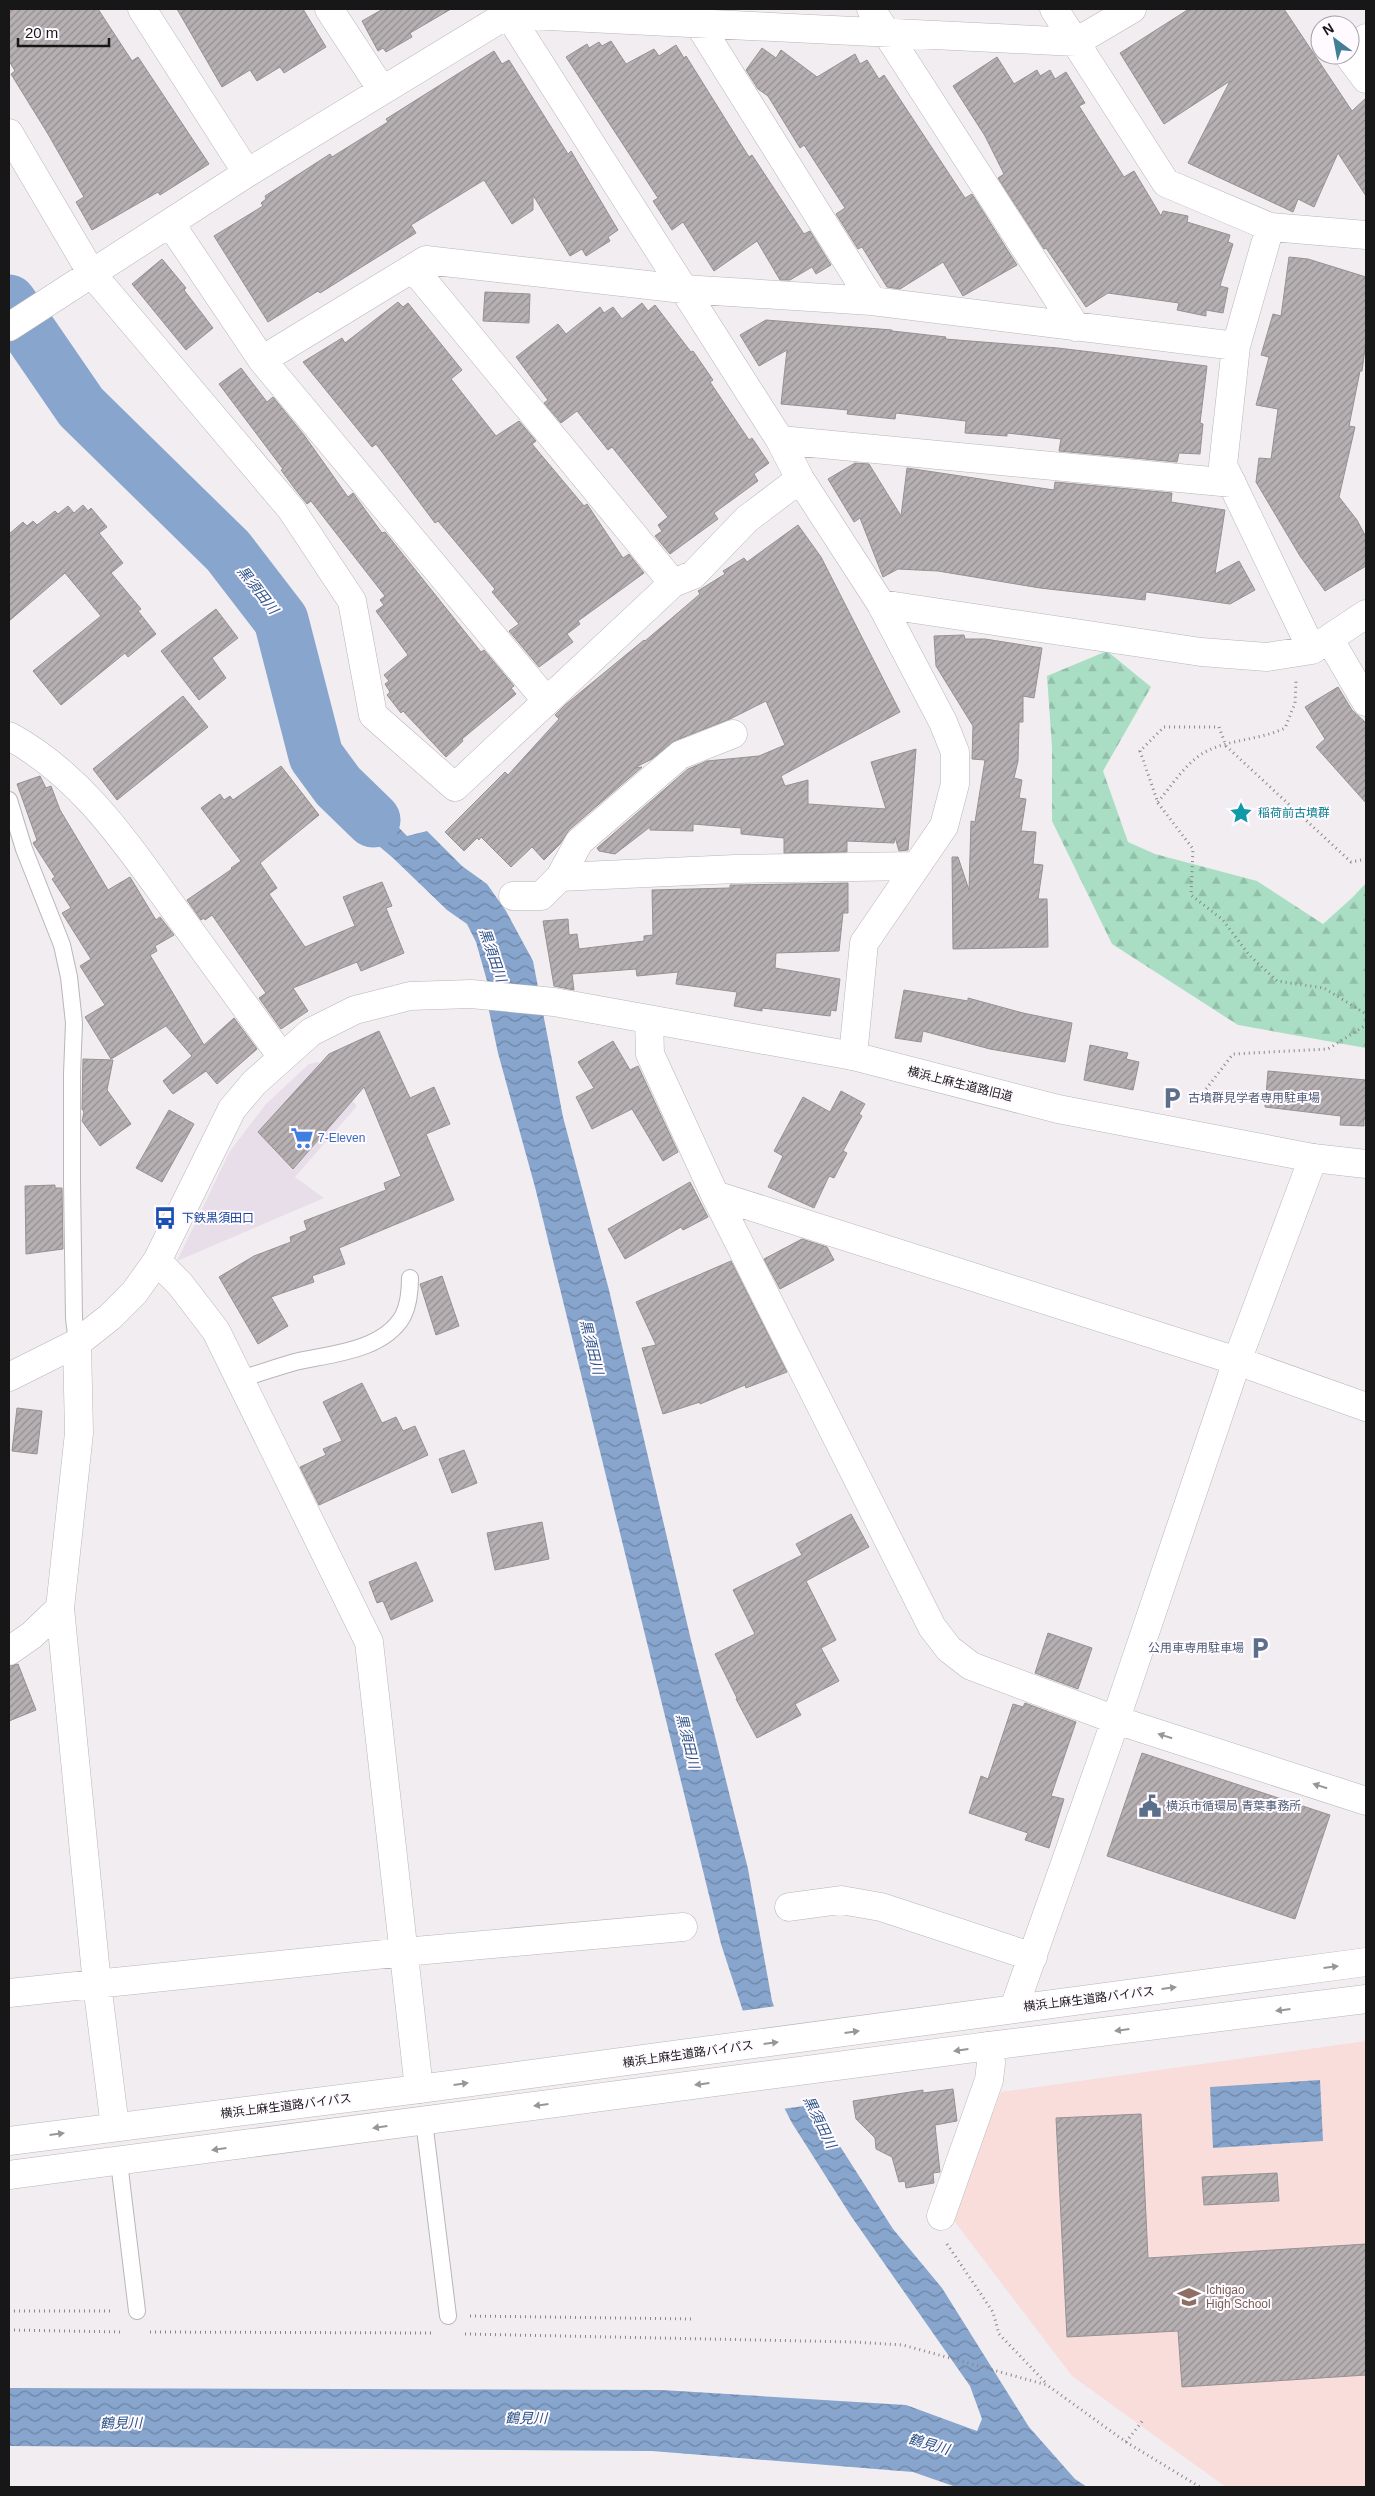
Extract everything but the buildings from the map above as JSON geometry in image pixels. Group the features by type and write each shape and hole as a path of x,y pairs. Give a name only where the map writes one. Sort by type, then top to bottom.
{"street":[{"path":"142,9 247,173"},
{"path":"329,9 382,90"},
{"path":"871,9 1076,327"},
{"path":"1054,9 1166,183 1270,227 1366,235"},
{"path":"9,328 247,173 507,11 693,15 887,34 1076,42 1132,9"},
{"path":"507,11 780,440 800,479 881,604 943,722 955,752 955,784 944,826 864,943 853,1056"},
{"path":"693,15 872,301"},
{"path":"1355,65 1366,80"},
{"path":"9,133 86,278 291,509 352,601 373,715 455,787 673,583 693,575 746,519 800,479"},
{"path":"170,223 262,360 546,700"},
{"path":"1270,227 1236,346 1223,465 1312,648 1366,702"},
{"path":"262,360 426,260 683,289 872,301 1236,346"},
{"path":"413,268 673,583"},
{"path":"780,440 1232,483"},
{"path":"881,604 1201,652 1268,657 1312,648 1366,614"},
{"path":"513,896 542,896 560,877 579,842 680,755 733,734"},
{"path":"9,736 34,749 87,795 122,837 282,1057 254,1083 232,1109 157,1261 134,1293 110,1317 77,1343 9,1377"},
{"path":"560,877 735,869 916,866"},
{"name":"横浜上麻生道路旧道","path":"282,1057 311,1032 356,1010 410,996 471,994 554,1002 853,1056 1058,1109 1313,1158 1366,1164"},
{"path":"649,1020 650,1054 716,1196 932,1627 949,1649 971,1666 1116,1720 1366,1801"},
{"path":"1014,2008 1116,1720 1237,1361 1313,1158"},
{"path":"716,1196 1237,1361 1366,1407"},
{"path":"157,1261 180,1284 216,1331 369,1642 419,2089"},
{"path":"77,1343 79,1433 60,1608 97,1984 114,2127"},
{"path":"9,1651 32,1635 60,1608"},
{"path":"789,1907 841,1900 881,1907 1033,1957"},
{"path":"9,1993 404,1952 683,1927"},
{"name":"横浜上麻生道路バイパス","path":"9,2140 419,2089 1366,1962"},
{"path":"9,2176 989,2046 1366,1999"},
{"path":"940,2216 989,2080 991,2063 989,2046"}],"lane":[{"path":"9,800 24,849 62,945 69,977 74,1023 72,1173 74,1318 77,1343"},
{"path":"240,1379 294,1363 352,1350 384,1336 402,1317 409,1298 410,1278"},
{"path":"424,2120 448,2316"},
{"path":"119,2162 137,2311"}],"path":[{"path":"1158,803 1181,773 1206,752 1268,736 1285,728 1295,703 1296,673 1312,648"},
{"path":"1366,859 1351,862 1226,746 1219,727 1164,728 1140,751 1158,803 1193,849 1191,895 1223,920 1249,956 1277,981 1324,988 1366,1014"},
{"path":"1203,1092 1233,1054 1328,1048 1366,1025"},
{"path":"940,2216 939,2231 993,2312 999,2334 1048,2385 1126,2442 1200,2487"},
{"path":"9,2311 137,2311"},
{"path":"448,2316 694,2319"},
{"path":"902,2345 1048,2385"},
{"path":"1126,2442 1144,2419"}],"shaded area":[{"path":"318,1062 357,1106 295,1177 324,1198 177,1261 230,1151 266,1104 309,1064"},
{"name":"Ichigao High School","path":"1366,2041 1366,2487 1226,2487 1072,2376 952,2218 1001,2092"}],"green space":[{"path":"1107,651 1151,687 1103,771 1128,842 1155,854 1257,881 1323,924 1366,883 1366,1048 1238,1025 1112,944 1052,821 1052,747 1047,676"}],"water":[{"name":"鶴見川","path":"330,757 407,836 427,831 462,866 487,884 506,911 533,961 563,1117 609,1290 690,1636 748,1869 772,2001 790,2048 827,2126 893,2229 942,2288 1029,2427 1075,2479 1087,2487 956,2487 913,2472 652,2451 9,2446 9,2388 662,2390 906,2405 977,2431 982,2419 970,2386 851,2216 792,2123 758,2057 721,1944 535,1187 498,1053 488,1006 487,981 476,942 467,924 447,910 392,857 351,823 311,772"},
{"path":"1320,2080 1323,2141 1213,2148 1210,2087"}],"pier":[{"path":"776,2006 792,2047 819,2104 782,2109 756,2058 740,2011"}],"waterway":[{"name":"黒須田川","path":"9,302 81,407 228,551 281,620 316,756 338,786 373,820"}],"place":[{"name":"稲荷前古墳群","path":"1241,813"},
{"name":"古墳群見学者専用駐車場","path":"1172,1098"},
{"name":"7-Eleven","path":"302,1138"},
{"name":"下鉄黒須田口","path":"165,1218"},
{"name":"公用車専用駐車場","path":"1260,1648"},
{"name":"横浜市循環局 青葉事務所","path":"1150,1806"},
{"name":"Ichigao High School","path":"1189,2297"}]}
